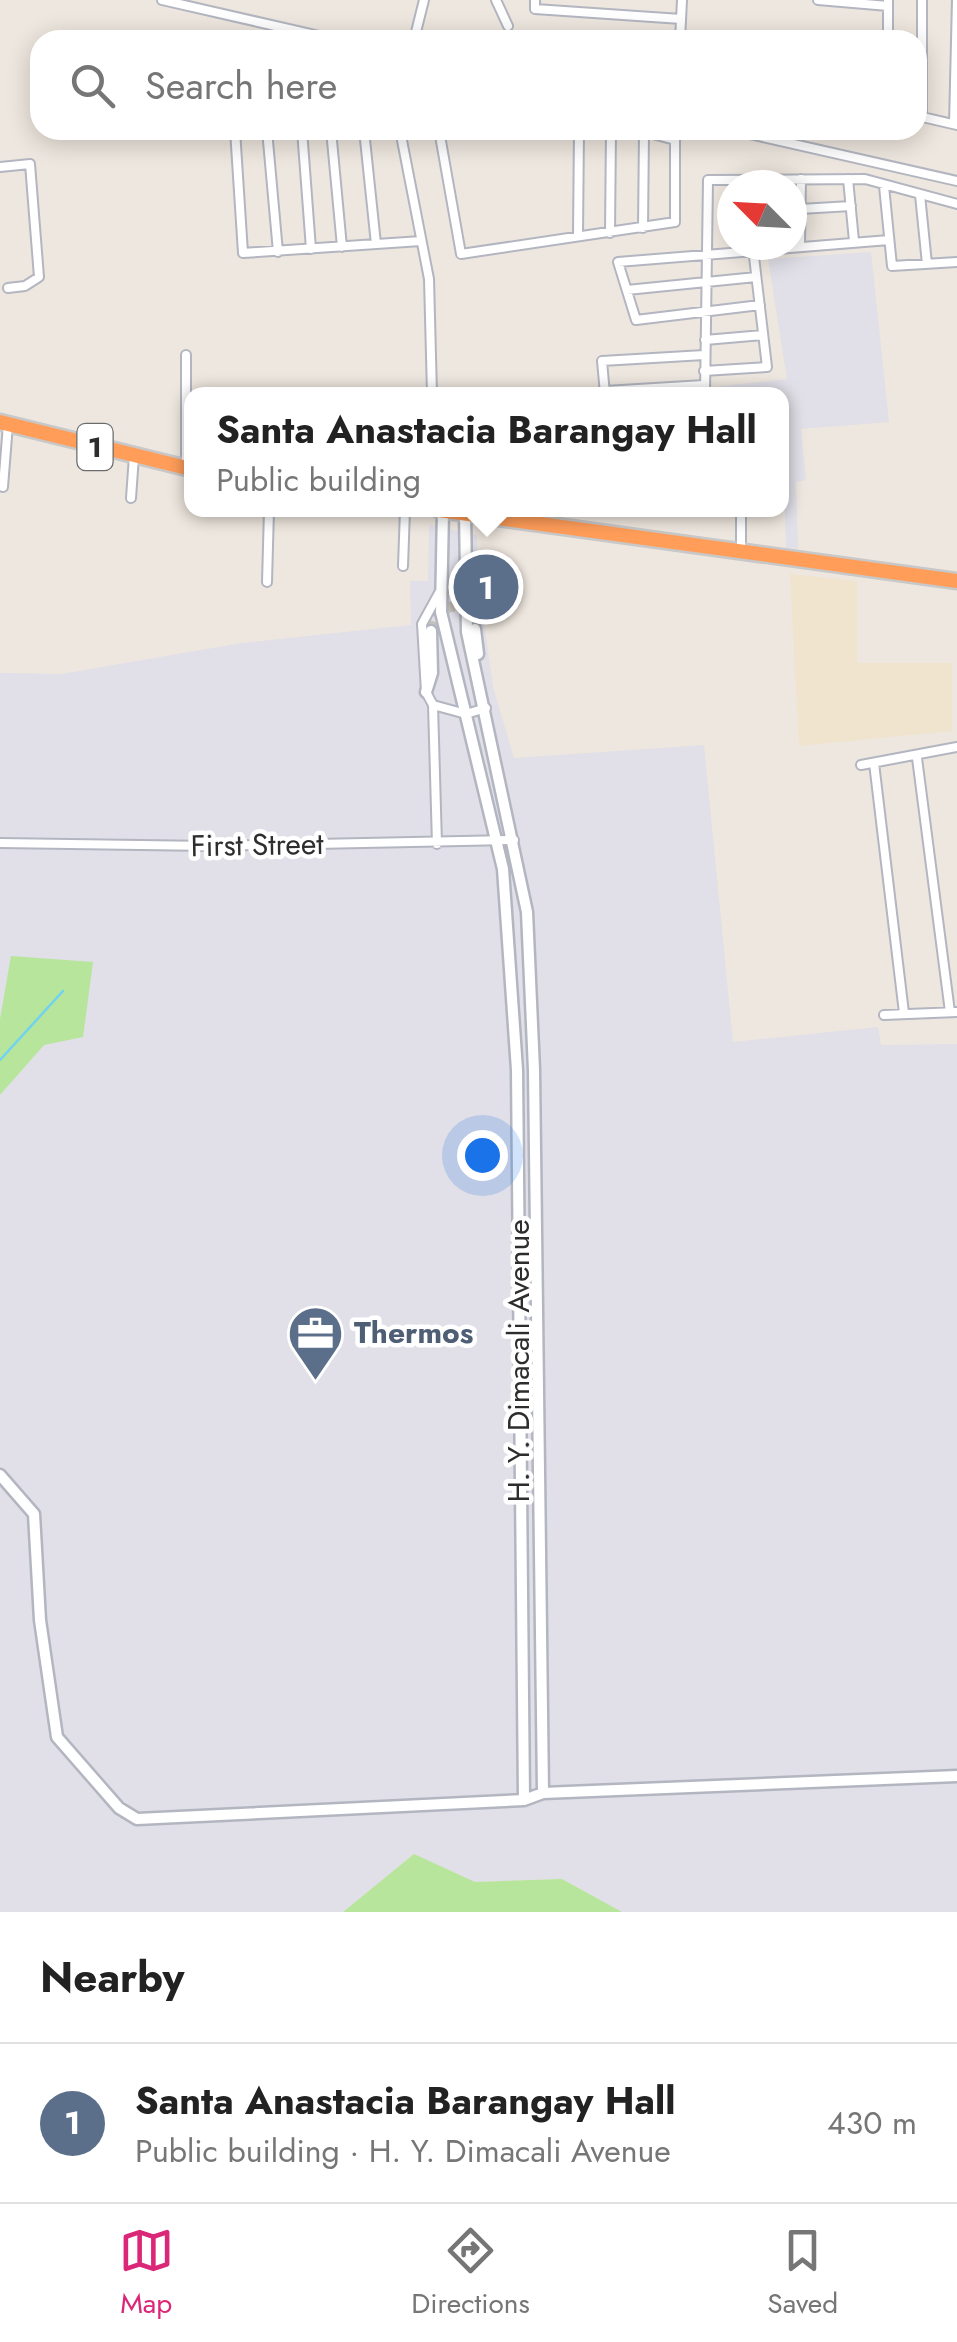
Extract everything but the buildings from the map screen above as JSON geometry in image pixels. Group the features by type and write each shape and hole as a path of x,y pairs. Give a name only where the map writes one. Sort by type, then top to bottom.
{"highway":[{"name":"1","path":"4,423 184,468"},
{"path":"495,517 957,581"}],"street":[{"path":"162,0 293,30"},
{"path":"416,30 424,0"},
{"path":"496,0 508,26"},
{"path":"535,0 536,9 681,19"},
{"path":"680,30 682,0"},
{"path":"818,0 888,3 888,30"},
{"path":"921,30 922,0"},
{"path":"927,118 956,124 957,0"},
{"path":"236,140 243,253 421,241"},
{"path":"268,140 278,252"},
{"path":"303,140 311,249"},
{"path":"332,140 342,247"},
{"path":"365,140 376,244"},
{"path":"402,140 429,279 432,387"},
{"path":"441,140 461,254 675,222 675,140"},
{"path":"578,235 579,140"},
{"path":"610,233 611,140"},
{"path":"641,140 643,228"},
{"path":"775,140 957,182"},
{"path":"0,167 30,164 39,277 26,286 8,288"},
{"path":"807,179 848,178 957,204"},
{"path":"848,178 854,241"},
{"path":"704,387 708,180 717,181"},
{"path":"884,186 892,266 957,262"},
{"path":"920,195 928,264"},
{"path":"807,209 851,206"},
{"path":"807,244 889,240"},
{"path":"717,250 618,262 636,320 760,306"},
{"path":"704,371 767,367 754,260"},
{"path":"627,290 756,276"},
{"path":"704,340 763,334"},
{"path":"186,355 187,387"},
{"path":"604,387 602,361 704,355"},
{"path":"3,487 4,423"},
{"path":"131,498 134,456"},
{"path":"267,582 269,517"},
{"path":"403,566 405,517"},
{"name":"H. Y. Dimacali Avenue","path":"442,517 442,612 499,844 517,1070 524,1800"},
{"name":"H. Y. Dimacali Avenue","path":"465,517 467,632 527,912 534,1070 542,1792"},
{"path":"741,517 741,550"},
{"path":"440,558 464,560"},
{"path":"437,844 433,705 426,692 422,624 441,589"},
{"path":"475,630 480,685"},
{"path":"426,692 432,673 432,631"},
{"path":"433,705 466,714 486,708"},
{"path":"861,765 917,758 957,747"},
{"path":"884,1015 953,1012 917,758"},
{"path":"874,763 904,1013"},
{"name":"First Street","path":"0,843 499,844 514,840"},
{"path":"517,1070 534,1070"},
{"path":"0,1475 34,1514 40,1620 57,1738 129,1815 146,1818 524,1800 542,1792 957,1776"}],"shaded area":[{"path":"871,252 889,422 801,429 806,480 796,482 798,549 786,548 789,387 712,387 787,379 768,260 807,260 807,256"},
{"path":"429,525 477,535 478,607 482,607 493,687 514,758 704,745 733,1042 878,1027 881,1045 957,1044 957,1912 622,1912 562,1879 474,1882 414,1854 343,1912 0,1912 0,1095 44,1044 0,1019 0,673 61,674 242,643 411,625 410,581 428,581"},
{"path":"790,574 857,581 857,663 952,663 952,731 799,746"}],"green space":[{"path":"11,956 93,962 83,1037 44,1045 0,1095 0,1019"},
{"path":"414,1854 475,1882 562,1879 622,1912 343,1912"}],"waterway":[{"path":"0,1060 63,991"}],"tunnel":[{"path":"431,631 436,614 452,606 469,612 475,629"}],"place":[{"name":"Santa Anastacia Barangay Hall","path":"486,587"},
{"name":"Thermos","path":"315,1382"}]}
